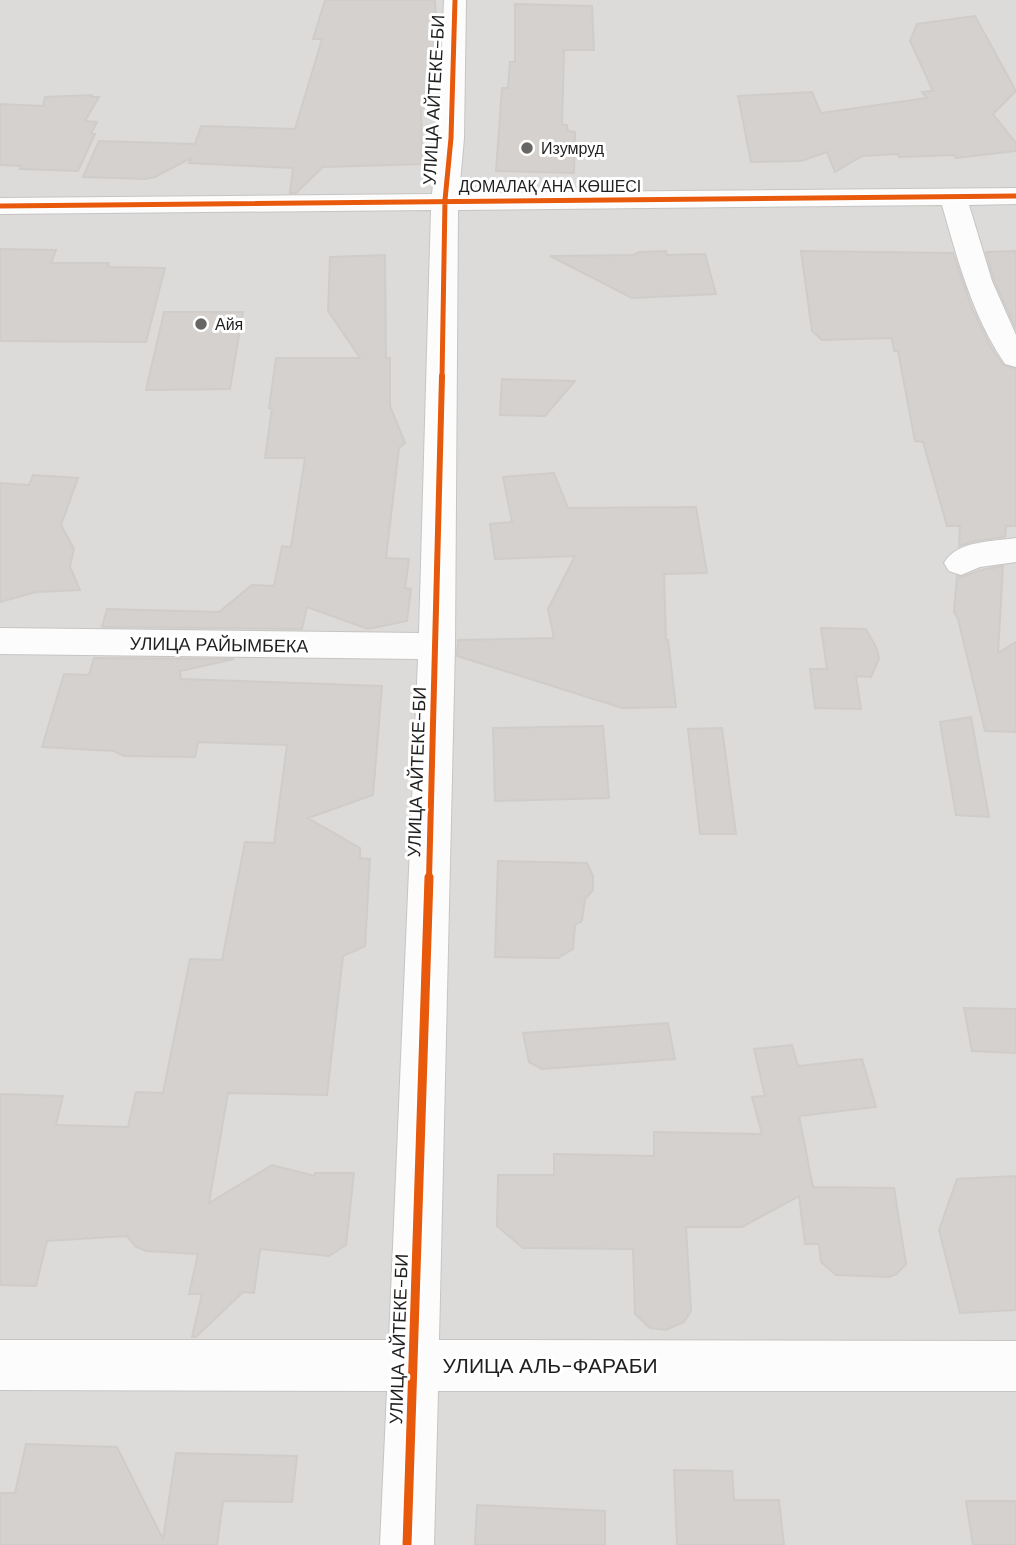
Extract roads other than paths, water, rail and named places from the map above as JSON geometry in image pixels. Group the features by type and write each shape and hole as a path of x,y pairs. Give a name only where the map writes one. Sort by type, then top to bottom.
{"street":[{"name":"УЛИЦА АЙТЕКЕ-БИ","path":"407,1545 437,646 445,200 451,138 455,0"},
{"name":"ДОМАЛАҚ АНА КӨШЕСІ","path":"0,206 1016,196"},
{"path":"953,197 1002,338 1016,358"},
{"path":"961,563 982,555 1016,550"},
{"name":"УЛИЦА РАЙЫМБЕКА","path":"0,641 437,646"},
{"name":"УЛИЦА АЛЬ-ФАРАБИ","path":"0,1365 1016,1366"}],"place":[{"name":"Изумруд","path":"527,148"},
{"name":"Айя","path":"201,324"}]}
